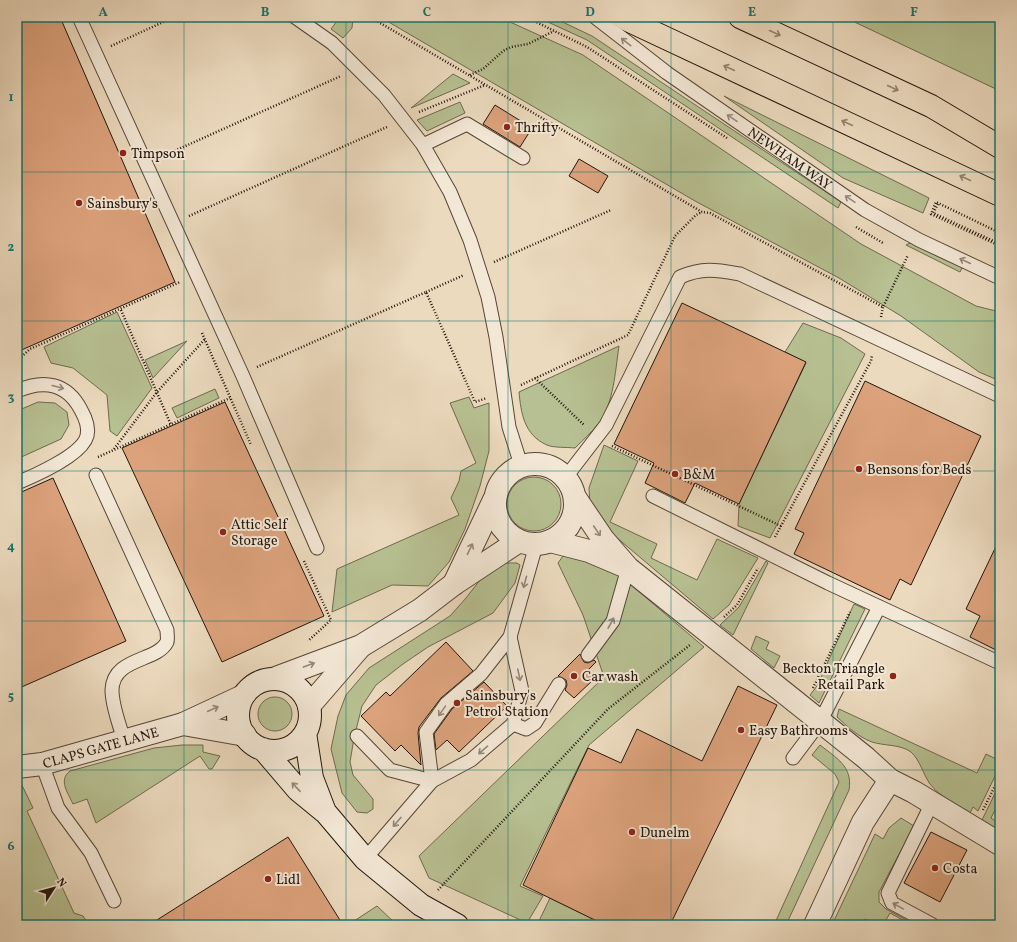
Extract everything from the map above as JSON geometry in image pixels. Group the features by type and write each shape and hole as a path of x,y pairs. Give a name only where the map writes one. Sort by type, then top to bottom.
{"highway":[{"path":"621,17 1000,195"},
{"path":"740,17 931,106 1000,133"},
{"path":"931,106 1000,147"}],"street":[{"path":"454,584 494,500 502,479 521,465 537,463 552,467 566,477 576,498 603,539 628,568 890,780 932,803 1000,844"},
{"path":"309,706 361,646 420,610 454,584 535,542 562,534 571,522 575,511 576,498"},
{"path":"494,500 495,512 499,523 505,532 535,542 589,551 628,568"},
{"name":"CLAPS GATE LANE","path":"17,767 42,764 183,724 243,696 256,684 361,646"},
{"path":"263,749 275,751 287,748 298,742 305,732 310,720 309,706 304,694 285,680 273,679"},
{"path":"243,696 239,709 239,722 245,735"},
{"name":"CLAPS GATE LANE","path":"183,724 245,735 252,743 263,749 298,790 326,813"},
{"path":"305,732 312,778 326,813 365,859 421,906 455,925"},
{"path":"815,925 863,822 890,780"}],"lane":[{"path":"79,17 219,323 317,548"},
{"path":"295,17 332,43 384,95 423,145 450,192 470,240 488,297 496,337 509,427 521,465"},
{"name":"NEWHAM WAY","path":"595,17 667,73 865,210 919,240 1000,278"},
{"path":"423,145 467,124 524,158"},
{"path":"566,477 597,439 606,425 680,277 711,269 740,274 1000,396"},
{"path":"17,391 44,384 64,388 77,402 86,418 87,436 76,452 54,465 17,483"},
{"path":"96,475 167,630 168,641 162,649 128,666 116,676 112,688 113,702 124,741"},
{"path":"653,496 767,552 783,562 1000,663"},
{"path":"432,781 426,732 446,704 481,674 510,637 535,542"},
{"path":"588,654 613,621 628,568"},
{"path":"793,758 820,722 879,607"},
{"path":"365,859 432,781 471,760 513,724 522,691 510,637"},
{"path":"513,724 526,729 535,723 560,684"},
{"path":"357,736 390,770 432,781"},
{"path":"42,764 58,808 91,853 114,901"},
{"path":"932,803 888,893 892,903 932,925"}],"path":[{"path":"96,53 174,17"},
{"path":"370,17 702,212 710,213 883,307"},
{"path":"526,17 555,31 605,59"},
{"path":"470,75 483,68 502,51 511,47 528,44 555,31"},
{"path":"146,164 357,68"},
{"path":"413,114 486,84"},
{"path":"173,224 391,125"},
{"path":"1000,233 936,202 931,214 1000,245"},
{"path":"426,292 612,210"},
{"path":"881,317 883,307 908,255"},
{"path":"17,361 30,349 181,282 178,276"},
{"path":"120,310 171,425"},
{"path":"114,450 157,392 219,323"},
{"path":"199,326 253,448"},
{"path":"722,619 737,605 767,552 871,361 874,348"},
{"path":"535,378 597,439 781,526"},
{"path":"93,459 230,398"},
{"path":"302,555 331,620 304,644"},
{"path":"810,693 857,597"},
{"path":"438,890 608,709 693,643"},
{"path":"980,816 1000,776"}],"green space":[{"path":"340,17 353,17 352,28 343,38 331,29"},
{"path":"380,17 499,17 583,55 861,244 976,306 1000,312 1000,381 979,372 901,316 839,278 695,201"},
{"path":"537,17 552,17 592,36 841,202 838,208 587,40"},
{"path":"844,17 1000,17 1000,90 998,90"},
{"path":"453,74 470,83 411,108"},
{"path":"724,96 929,198 923,213 843,178"},
{"path":"460,102 465,113 427,131 417,120"},
{"path":"912,242 963,266 960,272 906,245"},
{"path":"117,312 152,388 117,436 110,431 107,395 73,368 51,363 44,347"},
{"path":"803,323 841,338 865,354 770,538 738,526 739,504 806,363 785,352"},
{"path":"187,341 153,378 145,360"},
{"path":"619,346 611,396 604,415 599,423 575,448 550,446 539,441 525,423 519,392"},
{"path":"215,389 219,398 177,418 172,408"},
{"path":"469,397 474,408 489,403 489,451 480,486 465,529 449,562 428,586 392,585 332,612 337,569 459,515 451,498 459,481 461,471 476,463 450,403"},
{"path":"38,402 55,403 67,412 69,425 61,439 17,459 17,411"},
{"path":"604,445 638,461 610,522 657,544 651,558 697,580 717,539 758,558 729,605 713,619 603,526 590,505 589,488"},
{"path":"534,477 544,479 553,485 559,494 561,504 559,514 553,523 544,529 534,531 524,529 515,523 509,514 507,504 509,494 515,485 524,479"},
{"path":"576,538 704,647 589,745 520,886 543,896 527,923 429,878 419,856 604,677 583,615 558,563"},
{"path":"766,561 768,563 733,635 720,625 739,607"},
{"path":"505,563 517,563 520,565 515,583 493,613 428,647 403,664 376,685 362,706 350,762 353,775 373,799 373,809 367,813 357,812 342,793 331,749 338,716 346,695 369,668 450,616 480,580"},
{"path":"854,604 865,609 819,703 810,695 817,686"},
{"path":"756,636 769,642 766,649 780,656 774,668 751,649"},
{"path":"275,697 287,702 292,714 287,726 275,731 263,726 258,714 263,702"},
{"path":"839,709 977,773 986,754 1000,761 1000,766 978,811 973,807 970,813 938,793 930,784 917,759 907,749 872,742 857,734 837,717"},
{"path":"182,745 203,745 203,752 220,756 212,769 209,769 200,756 96,823 87,799 73,804 65,787 65,778 70,771 154,748"},
{"path":"820,745 842,763 846,769 850,782 849,790 786,925 774,925 839,782 835,774 812,755"},
{"path":"17,779 19,779 33,808 27,811 74,913 83,916 89,925 17,925"},
{"path":"1000,783 1000,800 991,818 1000,824 1000,830 997,830 982,820"},
{"path":"901,818 914,826 879,892 879,902 886,909 916,925 912,925 890,913 883,925 877,925 865,919 862,925 832,925 875,834 883,839 889,828"},
{"path":"550,898 605,925 571,925 539,921"},
{"path":"377,906 397,925 348,925"}],"building":[{"name":"Sainsbury's","path":"17,17 60,17 175,282 17,352"},
{"name":"Thrifty","path":"495,105 532,128 520,147 483,124"},
{"path":"579,159 608,176 598,193 569,176"},
{"path":"682,303 806,362 739,504 695,483 685,503 645,483 654,463 614,444"},
{"path":"865,381 981,436 911,585 900,579 890,600 794,554 804,533 795,529"},
{"name":"Attic Self Storage","path":"225,402 324,616 222,662 122,448"},
{"path":"53,478 126,641 17,689 17,494"},
{"path":"1000,538 1000,652 970,637 980,616 966,609"},
{"path":"446,642 473,671 441,698 419,727 418,733 421,765 401,745 395,751 361,716 386,692 390,696"},
{"name":"Car wash","path":"580,654 584,662 588,663 594,660 596,662 586,672 594,679 574,698 565,690 567,685 566,680 558,676"},
{"path":"484,682 507,706 459,752 447,740 436,750 434,734 452,709"},
{"name":"Dunelm","path":"738,686 777,705 670,925 605,925 523,885 588,748 621,763 637,729 702,761"},
{"name":"Costa","path":"931,832 967,850 940,902 904,883"},
{"name":"Lidl","path":"288,837 343,925 149,925"}],"place":[{"name":"Thrifty","path":"507,127"},
{"name":"Timpson","path":"123,153"},
{"name":"Sainsbury's","path":"79,203"},
{"name":"Bensons for Beds","path":"859,469"},
{"name":"B&M","path":"675,474"},
{"name":"Attic Self Storage","path":"223,532"},
{"name":"Car wash","path":"574,676"},
{"name":"Beckton Triangle Retail Park","path":"893,676"},
{"name":"Sainsbury's Petrol Station","path":"457,703"},
{"name":"Easy Bathrooms","path":"741,730"},
{"name":"Dunelm","path":"632,832"},
{"name":"Costa","path":"935,868"},
{"name":"Lidl","path":"268,879"}]}
